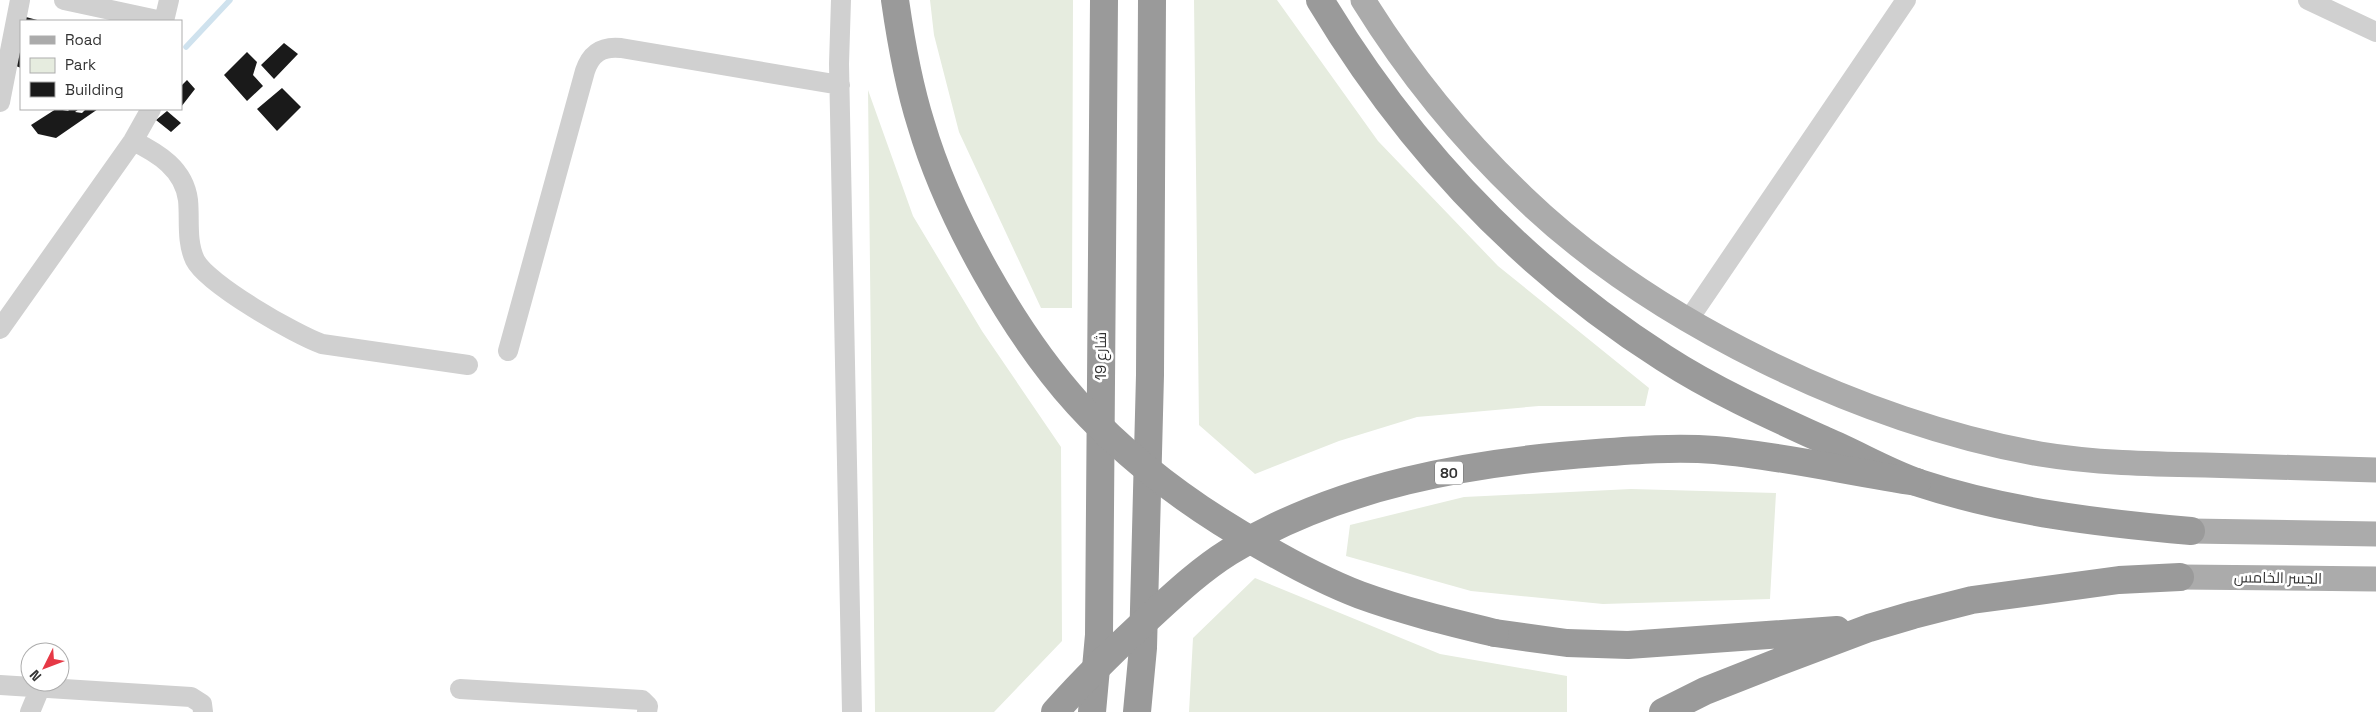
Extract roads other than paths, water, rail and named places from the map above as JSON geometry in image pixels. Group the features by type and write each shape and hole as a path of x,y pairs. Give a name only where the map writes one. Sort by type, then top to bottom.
{"highway":[{"path":"895,0 908,78 921,126 942,182 969,241 1002,297 1037,352 1078,404 1124,449 1178,493 1220,523 1290,563 1358,594 1422,616 1495,633 1567,642 1628,646 1869,628"},
{"name":"شارع 19","path":"1092,712 1099,635 1104,0"},
{"path":"1137,712 1143,648 1150,375 1152,0"},
{"path":"1320,1 1362,67 1443,170 1500,231 1553,277 1665,359 1719,390 1917,482 2048,515 2118,525 2191,531"},
{"name":"80","path":"1055,712 1136,629 1190,580 1290,518 1357,494 1431,476 1498,464 1570,455 1640,450 1714,450 1782,458 1917,482"},
{"path":"1663,712 1705,691 1869,628 1972,600 2119,580 2180,577"}],"main road":[{"path":"1363,0 1381,29 1474,147 1524,198 1579,246 1635,286 1689,319 1744,350 1825,388 1879,411 1968,438 2041,454 2120,463 2376,470"},
{"path":"2191,531 2376,534"},
{"name":"الجسر الخامس","path":"2180,577 2376,579"}],"street":[{"path":"0,102 20,0"},
{"path":"64,0 158,20"},
{"path":"163,20 169,0"},
{"path":"841,0 840,85 852,712"},
{"path":"1689,319 1906,0"},
{"path":"2308,0 2376,32"},
{"path":"2334,0 2376,20"},
{"path":"508,352 585,71 594,54 612,47 840,85"},
{"path":"0,329 133,141 150,110"},
{"path":"133,141 158,153 172,166 180,179 188,198 187,226 195,261 217,284 305,338 322,344 468,365"},
{"path":"0,685 20,686"},
{"path":"460,689 642,700 648,706 647,712"},
{"path":"70,690 191,697 202,704 203,712"},
{"path":"30,712 38,692"}],"waterway":[{"path":"186,47 230,0"}]}
